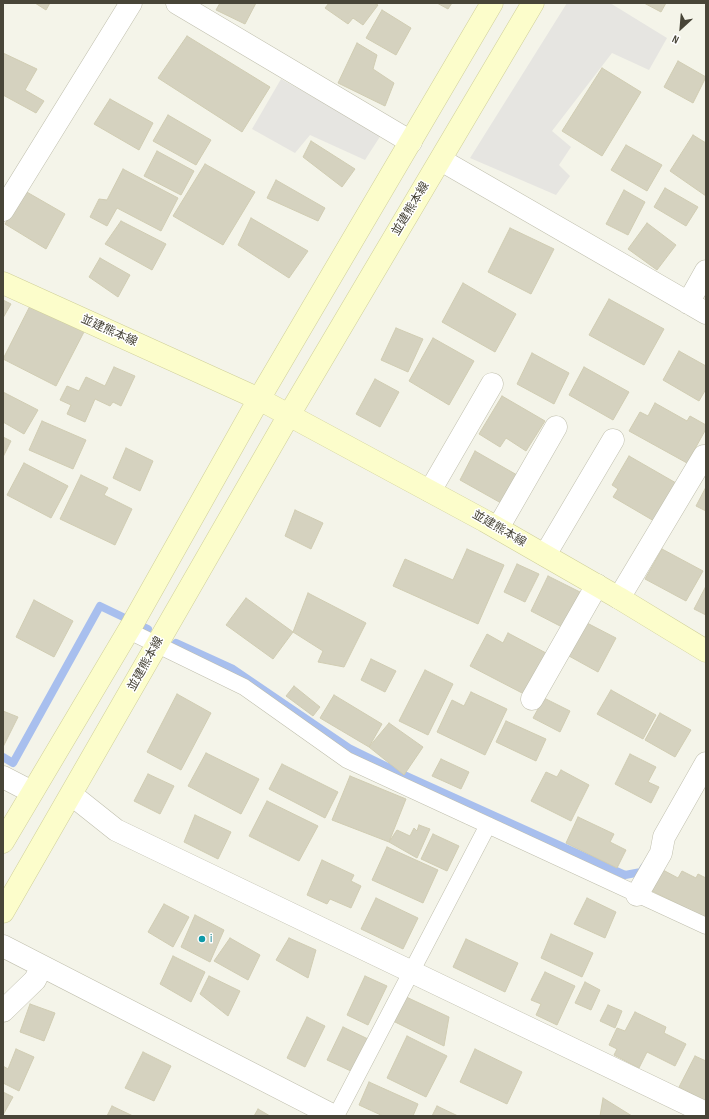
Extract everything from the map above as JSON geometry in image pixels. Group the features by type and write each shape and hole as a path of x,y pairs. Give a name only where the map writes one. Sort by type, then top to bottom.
{"main road":[{"path":"3,842 129,631 259,399 492,3"},
{"name":"並建熊本線","path":"3,912 72,795 288,415 533,3"},
{"name":"並建熊本線","path":"3,283 259,399 498,528 619,598 706,651"}],"street":[{"path":"3,210 131,3"},
{"path":"177,3 411,142"},
{"path":"441,160 697,308 706,271"},
{"path":"430,491 492,384"},
{"path":"498,528 556,427"},
{"path":"545,555 613,440"},
{"path":"619,598 704,456"},
{"path":"532,699 597,586"},
{"path":"637,895 661,852 664,837 706,763"},
{"path":"3,777 32,792"},
{"path":"72,795 116,830 706,1113"},
{"path":"3,946 335,1116"},
{"path":"3,1011 35,980 42,966"}],"lane":[{"path":"129,631 244,687 347,760 706,926"},
{"path":"335,1116 488,825"}],"shaded area":[{"path":"567,3 610,3 667,38 649,70 612,53 552,131 571,147 559,165 570,176 556,195 470,158"},
{"path":"281,79 381,135 365,160 310,135 295,153 252,129"}],"building":[{"path":"35,3 50,3 46,10"},
{"path":"220,3 256,3 245,24 216,10"},
{"path":"329,3 374,3 378,5 363,25 353,18 348,24 325,8"},
{"path":"437,3 452,3 448,9"},
{"path":"644,3 666,3 661,12"},
{"path":"382,10 411,28 396,55 366,38"},
{"path":"187,36 270,87 242,132 158,78"},
{"path":"357,43 377,55 373,69 394,83 385,106 338,83"},
{"path":"3,53 37,69 25,90 44,101 36,113 3,95"},
{"path":"678,61 706,77 693,103 664,87"},
{"path":"602,68 641,92 602,156 562,131"},
{"path":"110,99 153,123 139,150 94,124"},
{"path":"168,115 211,140 196,165 153,141"},
{"path":"693,135 706,143 706,196 670,171"},
{"path":"311,141 355,169 342,187 303,157"},
{"path":"626,145 662,165 647,191 611,170"},
{"path":"157,151 194,171 181,195 144,176"},
{"path":"205,164 255,192 223,245 173,216"},
{"path":"123,169 178,198 161,231 117,208 107,226 90,217 99,199 107,200"},
{"path":"276,180 325,208 318,221 267,198"},
{"path":"665,188 698,207 686,226 654,207"},
{"path":"624,190 645,202 628,235 606,224"},
{"path":"25,191 65,214 46,249 5,224"},
{"path":"251,218 308,251 289,278 238,245"},
{"path":"121,221 166,244 152,270 105,244"},
{"path":"647,223 676,245 657,270 628,249"},
{"path":"510,228 554,249 531,294 488,272"},
{"path":"100,258 130,275 118,297 89,277"},
{"path":"463,283 516,314 495,352 442,322"},
{"path":"609,299 664,329 644,365 589,335"},
{"path":"3,300 11,304 3,318"},
{"path":"32,302 85,330 56,386 3,359"},
{"path":"396,328 423,339 408,372 381,360"},
{"path":"433,338 474,361 449,405 409,381"},
{"path":"679,351 706,366 706,389 699,401 663,380"},
{"path":"532,353 569,373 554,404 517,384"},
{"path":"114,367 135,376 121,406 113,402 110,406 95,399 85,422 67,414 71,405 60,400 67,386 79,391 86,377 105,386"},
{"path":"584,367 629,392 613,420 569,395"},
{"path":"375,379 399,392 380,427 356,414"},
{"path":"3,392 38,410 24,434 3,422"},
{"path":"502,396 545,421 526,451 506,438 500,447 479,434"},
{"path":"655,403 687,421 690,416 706,425 706,429 687,463 629,431 640,412 648,416"},
{"path":"42,421 86,440 73,469 29,450"},
{"path":"3,437 11,441 3,457"},
{"path":"126,448 153,461 140,491 113,478"},
{"path":"475,451 517,475 501,503 460,480"},
{"path":"629,456 676,483 654,521 613,497 618,489 612,485"},
{"path":"24,463 68,486 51,518 7,495"},
{"path":"81,475 108,488 104,495 132,509 115,545 60,519"},
{"path":"706,487 706,511 696,506"},
{"path":"295,510 323,523 311,549 285,536"},
{"path":"467,549 504,565 478,624 393,586 405,559 453,580"},
{"path":"662,549 703,571 686,601 645,579"},
{"path":"517,564 539,574 525,602 504,592"},
{"path":"548,576 580,592 562,627 531,611"},
{"path":"705,588 706,589 706,615 694,609"},
{"path":"308,593 366,623 344,667 318,662 323,651 293,632"},
{"path":"246,598 293,632 273,659 226,625"},
{"path":"34,600 73,621 54,657 16,637"},
{"path":"587,623 616,638 598,672 569,656"},
{"path":"508,633 546,653 524,694 470,666 487,634 503,643"},
{"path":"371,659 396,671 385,692 361,680"},
{"path":"425,670 453,684 428,735 399,721"},
{"path":"294,686 320,707 313,716 286,696"},
{"path":"611,690 656,715 643,739 597,714"},
{"path":"471,692 507,709 485,755 437,732 452,700 464,706"},
{"path":"177,694 211,713 181,770 147,752"},
{"path":"334,695 382,724 369,747 320,718"},
{"path":"544,698 570,711 560,732 533,718"},
{"path":"3,711 18,717 3,747"},
{"path":"660,713 691,730 675,757 645,740"},
{"path":"506,721 546,739 536,761 496,742"},
{"path":"389,723 423,747 404,775 369,747"},
{"path":"206,753 259,779 241,814 188,786"},
{"path":"630,754 656,767 648,782 659,787 651,803 615,784"},
{"path":"441,759 469,772 461,789 432,776"},
{"path":"282,764 338,792 325,818 269,789"},
{"path":"561,770 589,785 571,821 531,801 546,772 557,777"},
{"path":"148,774 174,786 160,814 134,801"},
{"path":"350,776 406,799 389,842 332,820"},
{"path":"267,801 318,826 299,861 249,836"},
{"path":"195,815 231,832 218,859 184,842"},
{"path":"578,817 614,834 610,842 626,850 617,868 566,843"},
{"path":"419,825 430,829 417,858 389,842 397,830 410,836 414,828 417,831"},
{"path":"433,834 459,846 447,871 421,859"},
{"path":"387,847 438,870 423,903 372,880"},
{"path":"322,860 354,875 351,881 361,886 351,908 330,899 327,904 307,895"},
{"path":"663,870 678,878 682,871 696,878 698,874 706,878 706,918 652,891"},
{"path":"376,898 418,918 403,949 361,929"},
{"path":"587,898 616,912 605,938 574,924"},
{"name":"i","path":"164,904 189,917 173,947 148,932"},
{"name":"i","path":"195,915 224,930 210,962 181,947"},
{"path":"551,934 593,953 582,977 541,958"},
{"name":"i","path":"230,938 260,955 248,980 214,961"},
{"path":"289,938 316,950 308,978 276,960"},
{"path":"466,939 518,963 505,992 453,967"},
{"name":"i","path":"173,956 205,972 191,1002 160,984"},
{"path":"545,972 575,986 557,1025 536,1015 541,1004 531,1000"},
{"name":"i","path":"209,976 240,991 228,1016 200,994"},
{"path":"365,976 387,986 368,1025 347,1015"},
{"path":"585,982 600,990 591,1010 575,1003"},
{"path":"402,995 449,1017 444,1046 391,1020"},
{"path":"30,1004 55,1013 44,1041 20,1032"},
{"path":"608,1005 622,1011 615,1028 600,1021"},
{"path":"635,1012 666,1027 664,1033 686,1044 675,1066 647,1052 639,1068 614,1055 617,1049 609,1045 617,1028 625,1031"},
{"path":"307,1017 325,1026 305,1067 287,1058"},
{"path":"343,1027 368,1039 353,1072 327,1060"},
{"path":"407,1036 447,1056 426,1097 387,1078"},
{"path":"16,1049 34,1057 19,1091 3,1083 3,1066 8,1069"},
{"path":"475,1049 522,1072 507,1104 460,1082"},
{"path":"143,1052 171,1066 154,1101 125,1088"},
{"path":"695,1056 706,1061 706,1101 679,1087"},
{"path":"369,1082 418,1104 413,1116 383,1116 359,1105"},
{"path":"3,1092 13,1097 3,1115"},
{"path":"603,1098 632,1116 600,1116"},
{"path":"112,1106 133,1116 107,1116"},
{"path":"437,1106 458,1116 432,1116"},
{"path":"258,1109 270,1116 254,1116"}],"waterway":[{"path":"3,757 13,763 100,606 148,629"},
{"path":"176,643 233,669 349,748 404,775 625,875 641,872 644,867"}],"place":[{"name":"i","path":"202,939"}]}
